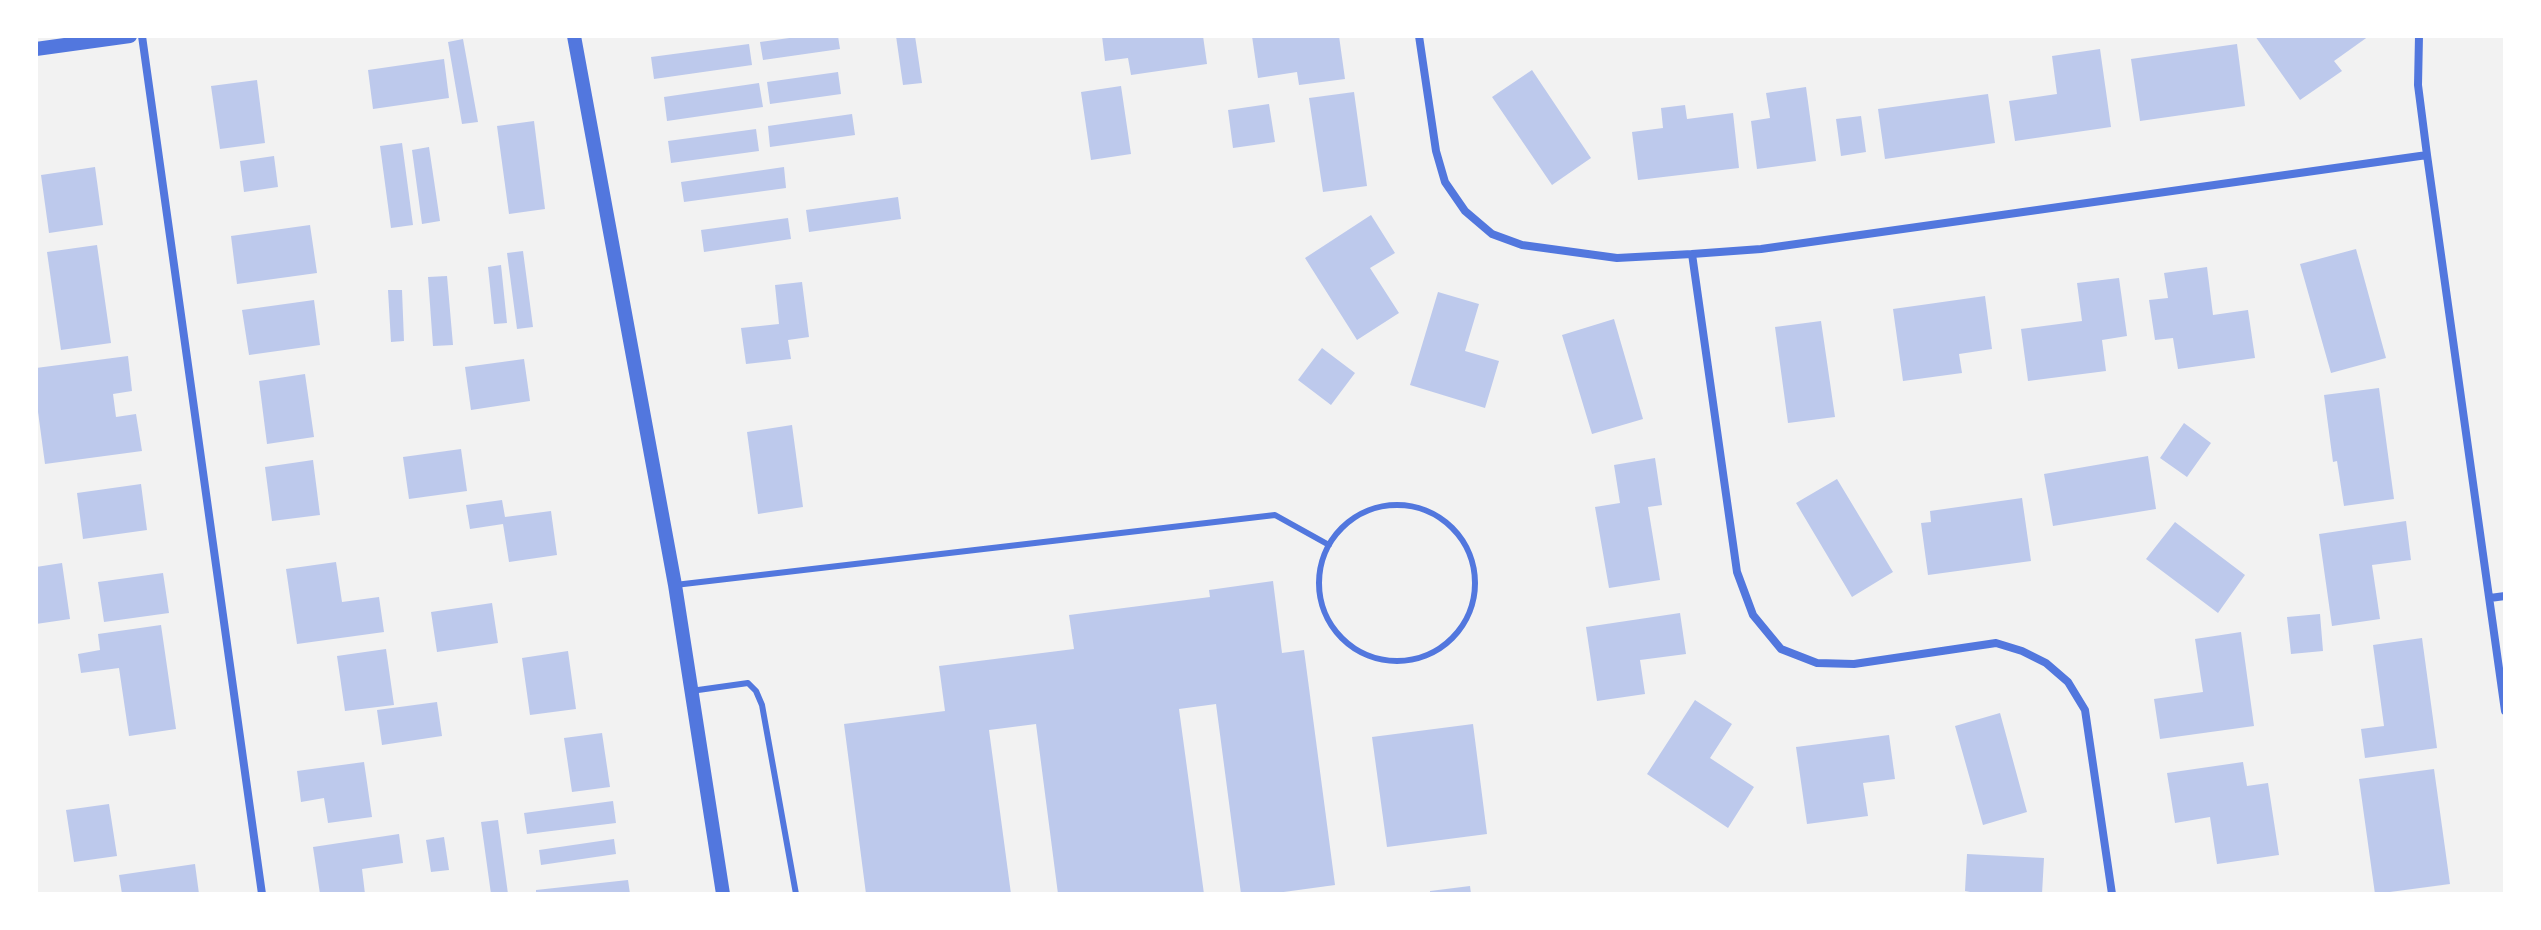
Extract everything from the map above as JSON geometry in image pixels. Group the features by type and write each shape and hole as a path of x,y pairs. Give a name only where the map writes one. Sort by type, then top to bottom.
{"street":[{"path":"36,49 130,36"},
{"path":"142,36 262,894"},
{"path":"574,36 675,585 723,894"},
{"path":"1419,36 1436,151 1445,182 1465,211 1492,234 1522,245 1617,258 1761,249 2427,155"},
{"path":"2419,36 2418,85 2505,711"},
{"path":"1692,254 1737,572 1753,615 1781,649 1817,663 1854,664 1996,643 2046,663 2068,682 2085,710 2112,894"},
{"path":"2490,598 2505,596"}],"lane":[{"path":"1393,505 1420,507 1443,520 1462,538 1473,562 1476,589 1470,614 1456,636 1436,652 1412,661 1386,661 1363,654 1342,639 1327,618 1320,594 1320,569 1329,545 1345,524 1368,510 1393,505"},
{"path":"675,585 1275,515 1329,545"},
{"path":"691,691 748,683 756,691 762,705 796,894"}],"building":[{"path":"804,36 838,36 840,49 763,60 760,42"},
{"path":"896,36 915,36 922,83 903,85"},
{"path":"1102,36 1203,36 1207,64 1131,75 1128,58 1105,61"},
{"path":"1252,36 1339,36 1345,79 1299,85 1297,72 1258,78"},
{"path":"2255,36 2369,36 2334,61 2342,71 2300,100"},
{"path":"463,39 478,122 462,124 448,42"},
{"path":"749,44 752,65 654,79 651,57"},
{"path":"2237,44 2245,106 2140,121 2131,59"},
{"path":"2100,49 2111,127 2015,141 2009,101 2057,94 2052,56"},
{"path":"444,59 449,98 373,109 368,70"},
{"path":"1532,70 1591,158 1552,185 1492,97"},
{"path":"838,72 841,94 770,104 767,82"},
{"path":"257,80 265,143 220,149 211,86"},
{"path":"759,83 763,107 667,121 664,97"},
{"path":"1121,86 1131,154 1091,160 1081,92"},
{"path":"1806,87 1816,161 1757,169 1751,121 1770,118 1766,93"},
{"path":"1354,92 1367,186 1323,192 1309,98"},
{"path":"1988,94 1995,143 1885,159 1878,109"},
{"path":"1269,104 1275,142 1233,148 1228,110"},
{"path":"1685,105 1687,119 1733,113 1739,168 1638,180 1632,132 1663,128 1661,108"},
{"path":"852,114 855,135 770,147 768,126"},
{"path":"1861,116 1866,152 1841,156 1836,119"},
{"path":"534,121 545,209 509,214 497,126"},
{"path":"756,129 759,151 671,163 668,141"},
{"path":"402,143 413,225 391,228 380,146"},
{"path":"429,147 440,221 422,224 412,150"},
{"path":"274,156 278,187 244,192 240,161"},
{"path":"95,167 103,225 49,233 41,175"},
{"path":"784,167 786,188 684,202 681,182"},
{"path":"898,197 901,219 809,232 806,210"},
{"path":"1371,215 1395,253 1370,268 1399,313 1357,340 1305,258"},
{"path":"788,218 791,239 704,252 701,230"},
{"path":"310,225 317,273 237,284 231,236"},
{"path":"97,245 111,343 61,350 47,252"},
{"path":"2356,249 2386,358 2331,373 2300,264"},
{"path":"523,251 533,327 517,329 507,253"},
{"path":"501,265 507,323 494,324 488,267"},
{"path":"2207,267 2213,315 2248,310 2255,358 2178,369 2173,338 2155,340 2149,300 2168,298 2164,273"},
{"path":"447,276 453,345 433,346 428,277"},
{"path":"2119,278 2127,336 2102,340 2106,371 2028,381 2021,329 2082,321 2077,283"},
{"path":"802,282 809,337 788,340 791,359 746,364 741,328 779,324 775,285"},
{"path":"388,290 402,290 404,341 391,342"},
{"path":"1438,292 1479,304 1465,351 1499,361 1485,408 1410,385"},
{"path":"1985,296 1992,349 1959,354 1962,373 1903,381 1893,309"},
{"path":"314,300 320,345 249,355 242,310"},
{"path":"1614,319 1643,419 1592,434 1562,335"},
{"path":"1821,321 1835,417 1788,423 1775,327"},
{"path":"1322,348 1355,373 1331,405 1298,380"},
{"path":"128,356 132,391 113,394 116,417 136,414 142,451 45,464 36,397 36,368"},
{"path":"524,359 530,401 471,410 465,367"},
{"path":"305,374 314,437 267,444 259,381"},
{"path":"2379,388 2394,499 2344,506 2337,461 2333,462 2324,395"},
{"path":"2184,423 2211,443 2187,477 2160,458"},
{"path":"792,425 803,507 758,514 747,432"},
{"path":"461,449 467,491 409,499 403,457"},
{"path":"2148,456 2156,509 2053,526 2044,474"},
{"path":"1655,458 1662,505 1648,507 1660,580 1609,588 1595,507 1620,503 1614,465"},
{"path":"313,460 320,515 272,521 265,467"},
{"path":"1837,479 1893,572 1852,597 1796,503"},
{"path":"141,484 147,530 83,539 77,493"},
{"path":"2022,498 2031,561 1928,575 1921,523 1931,522 1930,511"},
{"path":"502,500 505,517 551,511 557,555 509,562 503,524 470,529 466,505"},
{"path":"2406,521 2411,560 2372,565 2380,619 2332,626 2319,534"},
{"path":"2175,522 2245,575 2218,613 2146,559"},
{"path":"336,562 342,602 379,597 384,632 297,644 286,569"},
{"path":"62,563 70,619 36,624 36,567"},
{"path":"163,573 169,613 104,622 98,582"},
{"path":"1273,581 1282,653 1304,650 1335,885 1269,894 1241,894 1216,704 1179,709 1204,894 1058,894 1036,724 989,730 1011,894 866,894 844,724 945,711 939,666 1074,649 1069,615 1210,597 1209,590"},
{"path":"492,603 498,643 437,652 431,612"},
{"path":"1680,613 1686,654 1640,660 1645,694 1597,701 1586,627"},
{"path":"2320,614 2323,651 2291,654 2287,617"},
{"path":"161,625 176,729 129,736 119,668 81,673 78,654 100,650 98,634"},
{"path":"2241,632 2254,726 2160,739 2154,699 2203,692 2195,639"},
{"path":"2422,638 2437,748 2365,758 2361,729 2384,726 2373,645"},
{"path":"386,649 394,705 345,711 337,656"},
{"path":"568,651 576,709 530,715 522,658"},
{"path":"1695,700 1732,724 1710,758 1754,787 1728,828 1647,774"},
{"path":"437,702 442,736 382,745 377,710"},
{"path":"2000,713 2027,812 1983,825 1955,726"},
{"path":"1473,724 1487,834 1387,847 1372,737"},
{"path":"602,733 610,787 572,792 564,738"},
{"path":"1889,735 1895,779 1863,783 1868,816 1807,824 1796,747"},
{"path":"364,762 372,817 328,823 324,798 301,802 297,771"},
{"path":"2243,762 2247,786 2268,783 2279,855 2217,864 2210,817 2175,823 2167,773"},
{"path":"2434,769 2450,884 2375,894 2359,779"},
{"path":"613,801 616,823 527,834 524,813"},
{"path":"109,804 117,856 74,862 66,810"},
{"path":"498,820 508,894 491,894 481,822"},
{"path":"399,834 403,863 362,869 365,894 320,894 313,847"},
{"path":"444,837 449,870 431,872 426,840"},
{"path":"614,839 616,854 541,865 539,850"},
{"path":"1967,854 2044,858 2042,894 1965,891"},
{"path":"195,864 199,894 122,894 119,875"},
{"path":"628,880 630,894 536,894 536,890"},
{"path":"1470,886 1471,894 1430,894 1430,891"}]}
